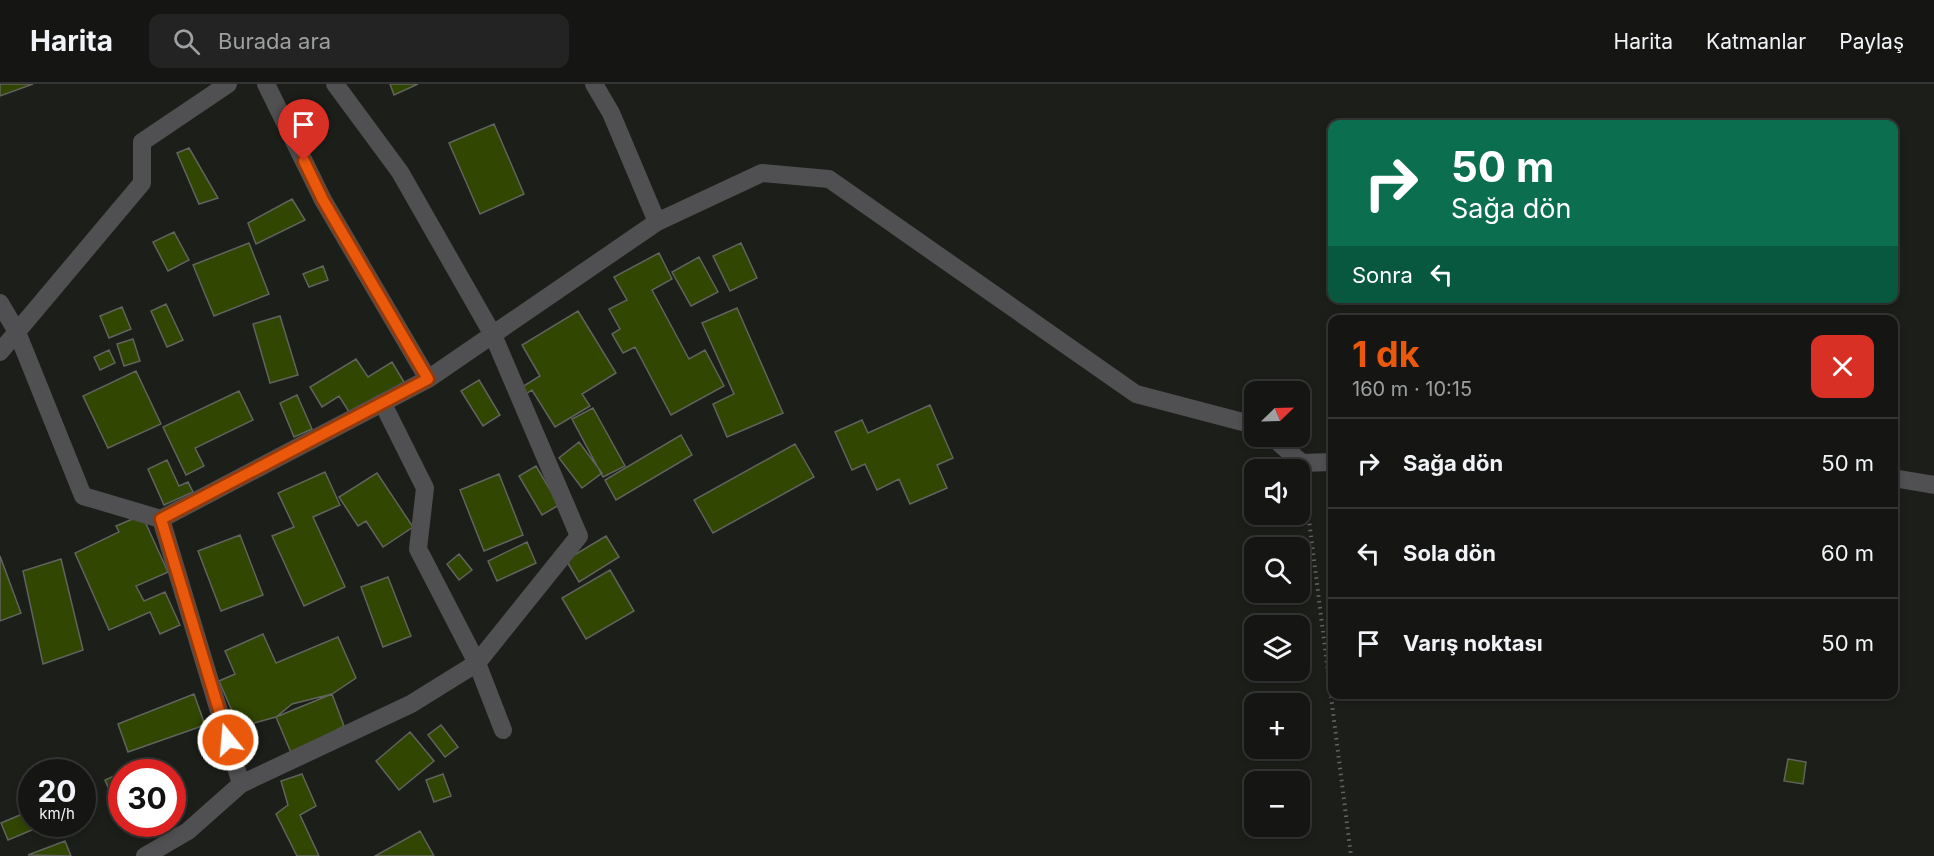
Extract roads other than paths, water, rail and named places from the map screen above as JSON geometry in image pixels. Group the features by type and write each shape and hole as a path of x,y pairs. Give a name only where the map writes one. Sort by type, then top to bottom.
{"street":[{"path":"0,352 142,183 142,142 228,84"},
{"path":"266,84 323,200 428,379"},
{"path":"145,856 188,831 241,784 411,704 477,663 579,536 493,335 400,172 335,84"},
{"path":"594,84 611,113 657,222"},
{"path":"0,303 17,332 83,496 161,519 428,379 657,222 762,173 829,179 1136,394 1244,422"},
{"path":"382,404 425,488 418,549 477,663 503,730"},
{"path":"1283,447 1302,463 1328,462"},
{"path":"1898,478 1934,485"},
{"path":"161,519 241,784"}]}
